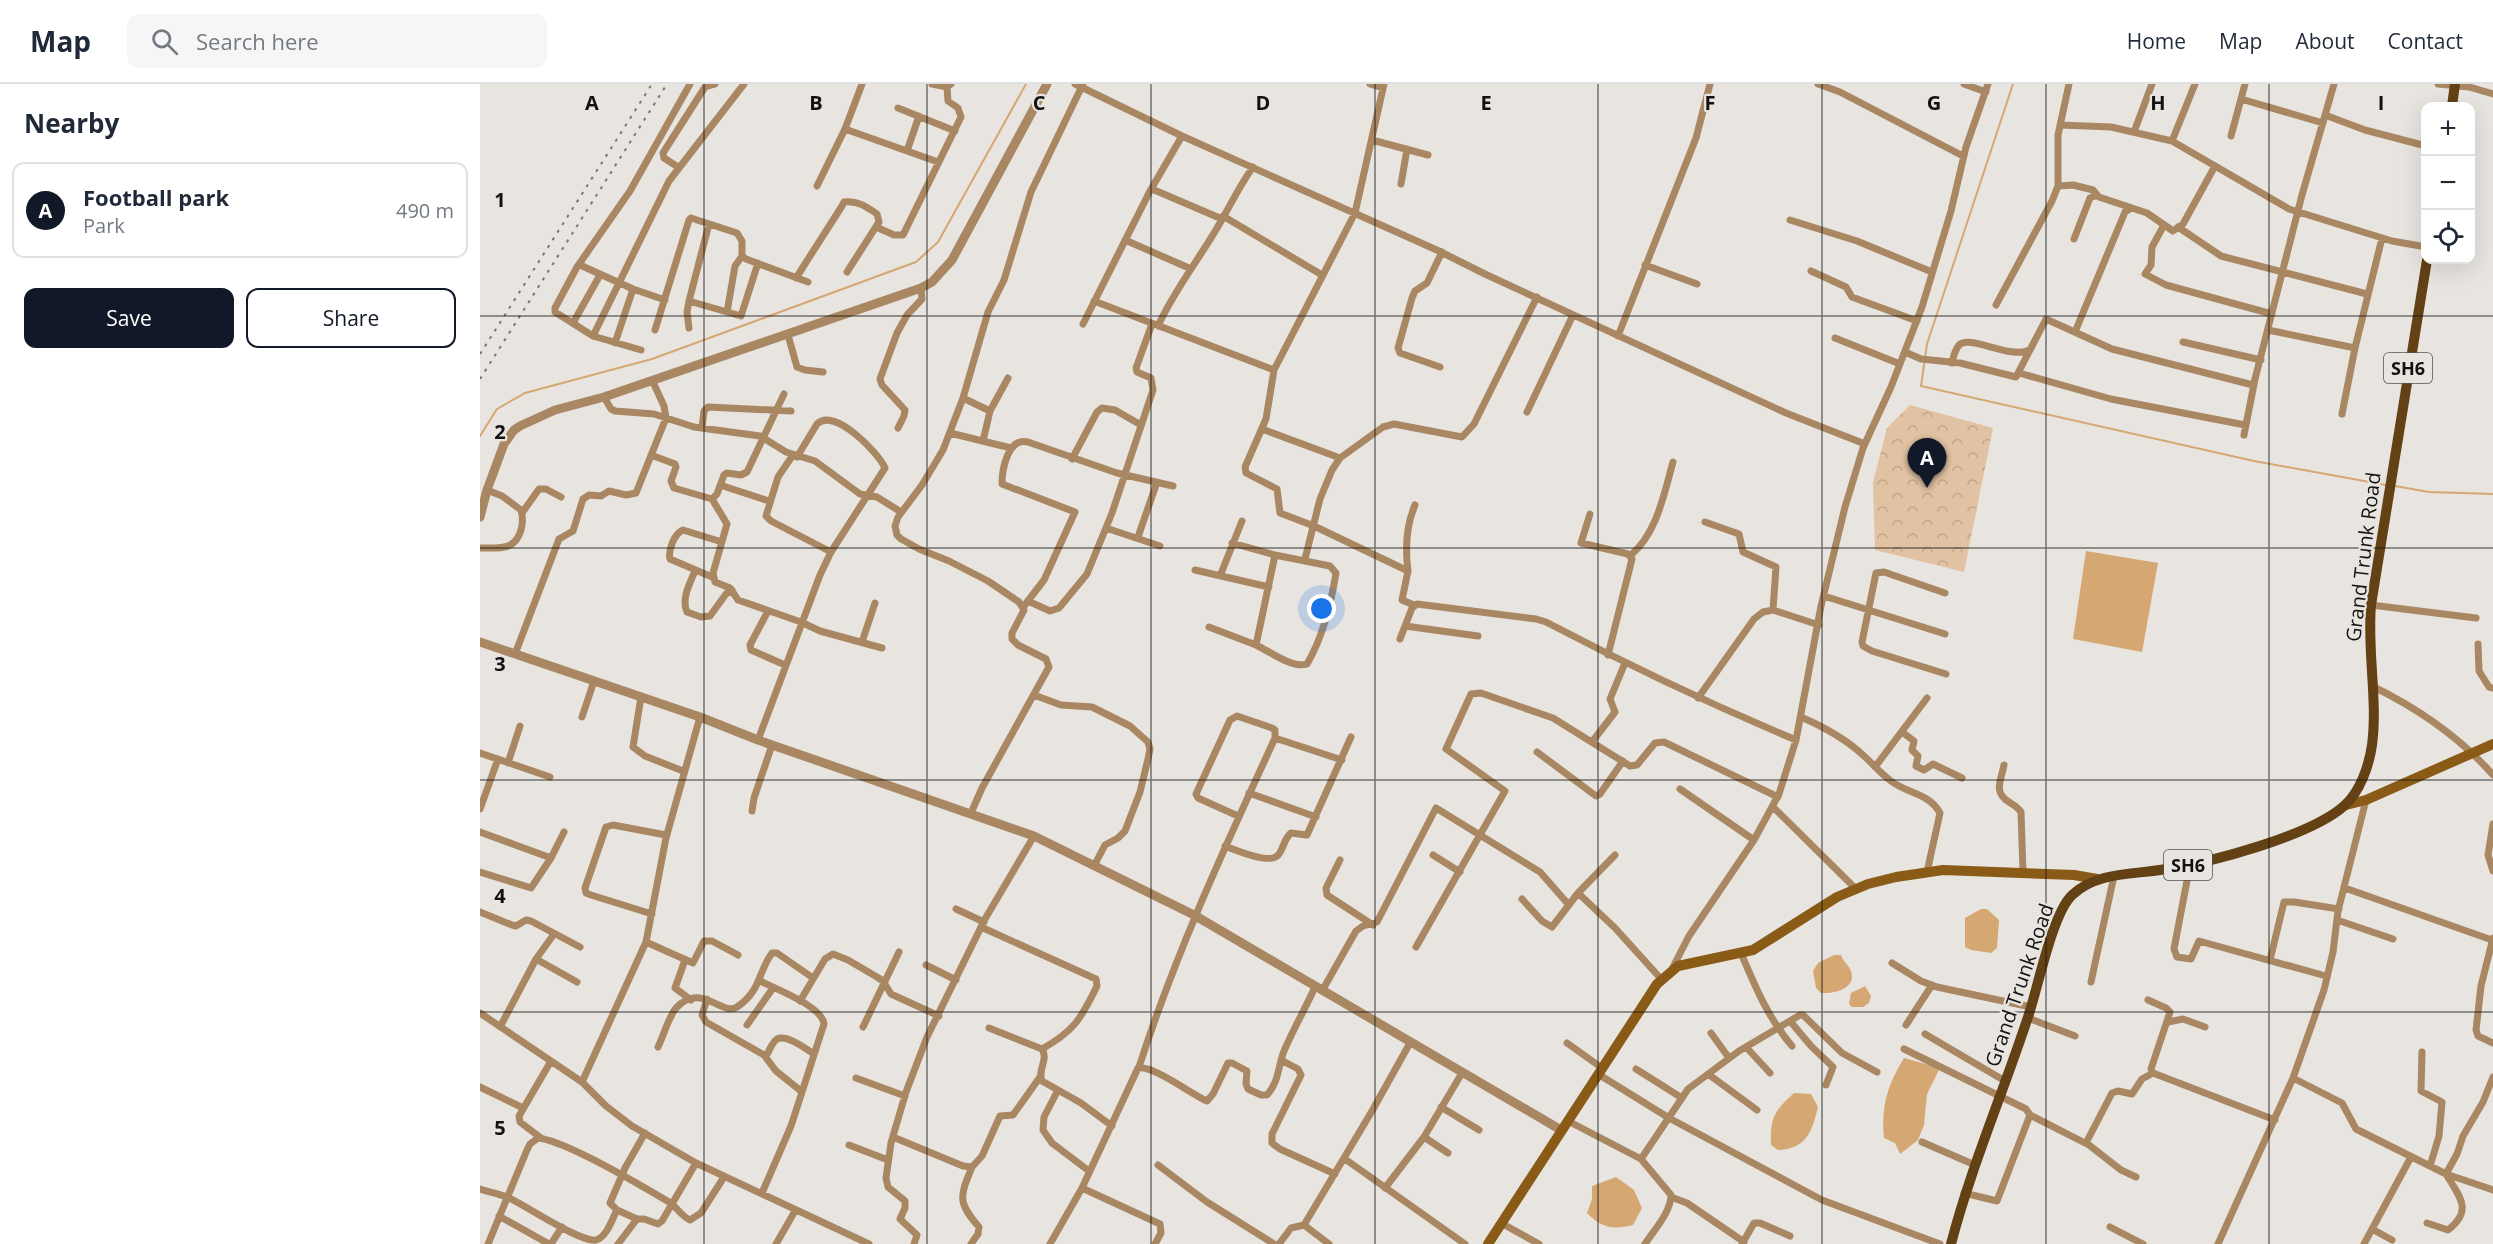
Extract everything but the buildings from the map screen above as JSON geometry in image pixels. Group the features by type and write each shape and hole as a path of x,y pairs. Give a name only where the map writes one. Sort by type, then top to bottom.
{"main road":[{"path":"2453,102 2455,85"},
{"name":"Grand Trunk Road","path":"1951,1244 1964,1193 2030,1012 2060,911 2072,895 2097,879 2190,865 2297,832 2328,818 2346,805 2364,775 2372,747 2372,686 2368,643 2371,605 2426,264"},
{"path":"2346,805 2366,800 2493,744"},
{"path":"1488,1244 1657,984 1678,966 1741,953 1762,945 1837,897 1896,877 1943,870 2023,872 2097,879"}],"street":[{"path":"641,350 593,336 555,310 598,233 634,183 690,84"},
{"path":"678,167 664,158 663,153 705,87 715,84"},
{"path":"593,336 669,182 678,167 744,84"},
{"path":"817,186 845,129 862,84"},
{"path":"876,227 894,235 903,235 938,162 956,131 961,117 958,108 948,101 949,86 932,84"},
{"path":"480,517 504,444 514,430 555,410 604,397 788,335 921,288 932,282 952,260 1047,84"},
{"path":"1370,84 1383,86 1355,213 1274,369 1269,404 1262,429 1245,467 1246,473 1277,489 1280,513 1314,526 1408,571"},
{"path":"1618,336 1696,138 1710,84"},
{"path":"1818,84 1840,92 1963,156"},
{"path":"1964,84 1986,92"},
{"path":"1578,893 1665,977 1692,930 1754,840 1773,807 1796,740 1824,596 1845,507 1865,444 1917,321 1951,211 1963,156 1988,84"},
{"path":"1996,305 2058,186 2058,135 2069,84"},
{"path":"2134,132 2152,84"},
{"path":"2172,141 2195,84"},
{"path":"2231,136 2246,84"},
{"path":"2244,435 2253,385 2334,84"},
{"path":"2438,84 2469,87 2493,94"},
{"path":"1253,167 1155,325 1136,368 1137,372 1151,378 1153,382 1141,425 1106,528 1087,574 1059,608 1050,610 1026,603 949,561 901,539 897,535 895,526 901,512 922,485 950,433 978,354 988,312 1004,280 1031,192 1080,85 1182,136 1253,167 1442,252 1786,413 1865,444"},
{"path":"2241,99 2421,145"},
{"path":"898,108 956,131"},
{"path":"907,151 919,116"},
{"path":"2060,125 2111,127 2172,141 2289,209 2382,238 2421,247"},
{"path":"845,129 938,162"},
{"path":"1083,324 1125,240 1182,136"},
{"path":"1372,140 1428,155"},
{"path":"1401,184 1407,149"},
{"path":"2058,186 2065,184 2086,187 2097,195 2146,213 2173,231 2183,224 2215,166"},
{"path":"1152,189 1222,218 1322,274"},
{"path":"2074,238 2090,198 2097,195"},
{"path":"796,278 844,202 851,201 878,214 879,222 847,272"},
{"path":"2075,332 2125,212 2131,208"},
{"path":"656,330 689,220 694,219 737,233 741,237 742,256 735,266 727,312"},
{"path":"1790,220 1857,241 1932,272"},
{"path":"689,328 687,312 689,301 709,225"},
{"path":"2164,225 2152,248 2151,265 2145,274 2166,285 2272,314"},
{"path":"2178,227 2222,256 2367,294"},
{"path":"2342,414 2367,294 2382,238"},
{"path":"1125,240 1189,268"},
{"path":"1440,367 1400,353 1398,348 1415,291 1427,283 1442,252"},
{"path":"742,256 808,282"},
{"path":"689,301 739,316 743,315 758,263"},
{"path":"580,265 620,284 665,300"},
{"path":"1645,265 1697,284"},
{"path":"1811,271 1846,287 1852,297 1917,321"},
{"path":"573,323 600,275"},
{"path":"898,428 905,410 882,385 880,379 897,333 908,315 922,299 921,288"},
{"path":"615,343 633,289"},
{"path":"1305,559 1320,499 1332,470 1340,458 1383,427 1394,424 1462,437 1474,424 1537,297"},
{"path":"1094,301 1274,369"},
{"path":"1527,412 1573,315"},
{"path":"1905,352 1934,362 1974,366 2016,377 2046,319 2112,349 2253,385"},
{"path":"2268,330 2355,348"},
{"path":"788,335 797,367 823,372"},
{"path":"1835,338 1900,364"},
{"path":"2183,342 2260,360"},
{"path":"1952,363 1959,346 1964,343 1980,344 2016,354 2030,350"},
{"path":"2019,374 2111,399 2245,425"},
{"path":"983,441 990,411 1008,378"},
{"path":"515,654 559,539 573,531 583,499 589,495 600,496 609,491 626,495 636,493 666,418 666,412 652,380"},
{"path":"712,499 717,494 724,475 727,473 741,475 747,471 784,394"},
{"path":"604,397 615,411 654,414 702,428 764,438 795,456 815,461 860,494 877,497 901,512"},
{"path":"963,398 990,411"},
{"path":"702,428 704,411 708,407 791,411"},
{"path":"1072,459 1097,412 1102,408 1115,410 1141,425"},
{"path":"758,740 801,622 831,552 885,468 873,449 848,429 830,420 820,421 778,477 766,513 768,519 831,552"},
{"path":"1262,429 1340,458"},
{"path":"950,433 1011,448"},
{"path":"971,813 1005,744 1048,667 1046,659 1018,645 1012,639 1012,633 1022,616 1026,603 1044,580 1075,512 1002,484 1011,448 1022,440 1124,475 1173,486"},
{"path":"651,455 675,464 671,482 674,488 712,499 727,524 712,578"},
{"path":"1608,655 1629,579 1631,555 1646,539 1664,494 1673,462"},
{"path":"1138,537 1157,482"},
{"path":"720,484 769,501"},
{"path":"522,513 539,489 546,489 561,497"},
{"path":"480,549 514,544 518,540 523,523 522,513 510,501 487,490"},
{"path":"1415,505 1409,518 1406,551 1408,571 1402,600 1414,605 1546,622 1698,698 1796,740"},
{"path":"1590,514 1581,543 1631,555"},
{"path":"1220,576 1242,521"},
{"path":"1705,522 1739,534 1743,552 1776,567 1773,610"},
{"path":"1106,528 1160,546"},
{"path":"722,542 686,530 679,531 669,553 670,559 732,590 738,600 820,631 882,648"},
{"path":"1209,627 1302,666 1307,664 1321,633 1336,573 1330,566 1305,559 1275,555 1232,543"},
{"path":"1256,645 1275,555"},
{"path":"1195,570 1269,587"},
{"path":"695,571 684,605 687,612 701,617 710,616 726,594 732,590"},
{"path":"1945,593 1880,572 1875,576 1867,610 1863,646 1872,651 1946,674"},
{"path":"1824,596 1945,634"},
{"path":"862,642 875,603"},
{"path":"1400,639 1414,605"},
{"path":"2371,605 2476,618"},
{"path":"768,610 750,645 751,650 785,665"},
{"path":"1698,698 1754,619 1763,612 1773,610 1819,625"},
{"path":"1405,627 1478,636"},
{"path":"480,642 700,717 772,745 1034,836 1194,915 1561,1130"},
{"path":"2478,644 2478,671 2489,687 2493,688"},
{"path":"1592,742 1615,712 1610,699 1625,663"},
{"path":"582,717 594,681"},
{"path":"2372,686 2411,705 2473,752 2493,775"},
{"path":"1416,947 1504,795 1504,788 1446,749 1471,694 1480,693 1538,711 1635,766 1655,743 1664,741 1778,797"},
{"path":"1034,695 1061,705 1092,707 1131,726 1148,742 1150,749 1145,770 1125,831 1118,838 1104,845 1094,866"},
{"path":"640,697 633,747 645,756 683,771"},
{"path":"1875,767 1927,698"},
{"path":"1050,1244 1082,1188 1139,1067 1162,997 1194,915 1275,738 1275,730 1237,716 1230,720 1210,760 1196,796 1238,816"},
{"path":"582,1082 646,942 666,835 700,717"},
{"path":"1801,717 1833,731 1893,783 1935,803 1940,813 1927,872"},
{"path":"508,763 520,726"},
{"path":"1902,732 1914,741 1912,750 1918,756 1916,766 1924,770 1933,764 1962,778"},
{"path":"1225,846 1274,859 1279,856 1287,836 1294,833 1307,835 1351,737"},
{"path":"1275,738 1342,760"},
{"path":"752,811 754,798 772,745"},
{"path":"1537,752 1596,796 1600,794 1623,761"},
{"path":"480,753 550,777"},
{"path":"480,809 483,789 498,759"},
{"path":"2004,765 1998,790 2001,797 2018,807 2021,812 2023,872"},
{"path":"1680,789 1754,840"},
{"path":"1249,793 1316,818"},
{"path":"2218,1244 2293,1078 2324,990 2333,952 2338,909 2366,800"},
{"path":"1773,807 1856,889"},
{"path":"1139,1067 1207,1101 1214,1094 1230,1063 1247,1071 1248,1089 1261,1095 1268,1095 1277,1078 1281,1060 1319,989 1356,931 1363,926 1374,925 1377,922 1434,809 1439,808 1540,872 1569,905"},
{"path":"2493,824 2488,855 2493,871"},
{"path":"652,914 591,895 586,893 585,888 606,827 613,825 666,835"},
{"path":"480,832 551,858"},
{"path":"480,872 531,888 551,858 564,832"},
{"path":"914,1244 917,1235 900,1219 905,1208 905,1201 891,1190 886,1182 892,1137 927,1037 982,925 1034,836"},
{"path":"1433,855 1460,872"},
{"path":"1522,899 1542,921 1552,927 1578,893 1615,855"},
{"path":"1340,860 1326,888 1327,895 1374,925"},
{"path":"2190,865 2174,949 2177,957 2191,959 2199,941 2326,976"},
{"path":"2091,982 2114,876"},
{"path":"2345,888 2493,939 2481,986 2476,1030 2478,1036 2493,1043"},
{"path":"2270,960 2284,902 2338,909"},
{"path":"956,909 982,925 1096,979 1097,986 1074,1027 1066,1035 1042,1049"},
{"path":"480,912 516,926 526,920 531,921 580,947"},
{"path":"2337,920 2393,939"},
{"path":"500,1027 536,959 554,934"},
{"path":"646,942 685,960 695,962 702,943 707,941 738,956"},
{"path":"658,1047 675,1010 699,997 732,1009 756,989 768,960 774,952 813,978"},
{"path":"863,1026 885,986 899,952"},
{"path":"1741,953 1777,1029 1792,1046"},
{"path":"800,1001 825,959 833,954 877,977 891,994 939,1016"},
{"path":"536,959 577,982"},
{"path":"685,960 675,988 691,1000"},
{"path":"1892,963 1932,985 2030,1012 2075,1036"},
{"path":"926,965 956,980"},
{"path":"760,981 800,1001 820,1014 824,1020 791,1126 762,1193"},
{"path":"1906,1025 1932,985"},
{"path":"747,1025 773,988"},
{"path":"707,999 702,1015 706,1022 766,1056 779,1074 801,1091"},
{"path":"2148,1000 2170,1012 2151,1069 2153,1073"},
{"path":"480,1013 582,1082 606,1106 645,1133 724,1177 869,1244"},
{"path":"1641,1159 1688,1089 1746,1047 1803,1015 1842,1053 1877,1072"},
{"path":"2168,1022 2183,1019 2205,1026"},
{"path":"1790,1021 1810,1046 1833,1067 1826,1085"},
{"path":"971,1244 978,1234 979,1227 963,1206 962,1190 972,1167 982,1156 1000,1116 1013,1114 1040,1077 1045,1056 1042,1049 989,1028"},
{"path":"1711,1033 1729,1058"},
{"path":"1925,1034 2005,1082"},
{"path":"766,1056 775,1041 780,1038 789,1039 814,1054"},
{"path":"1279,1244 1291,1228 1304,1225 1410,1043"},
{"path":"1567,1043 1600,1071 1669,1118 1822,1200 1940,1244"},
{"path":"1746,1047 1770,1073"},
{"path":"1904,1049 2026,1109 2030,1115 2086,1143 2121,1170 2136,1177"},
{"path":"2421,1052 2421,1090 2442,1102 2439,1136 2430,1166"},
{"path":"1281,1060 1298,1069 1301,1075 1272,1134 1272,1143 1280,1149 1335,1174"},
{"path":"551,1061 519,1116 520,1122 541,1138 572,1150 622,1175 672,1204 684,1217 695,1219 724,1177"},
{"path":"1636,1069 1682,1098"},
{"path":"1385,1188 1424,1137 1462,1073"},
{"path":"2086,1143 2112,1093 2118,1091 2132,1094 2142,1079 2153,1073 2275,1120"},
{"path":"1708,1074 1757,1110"},
{"path":"1040,1077 1042,1081 1081,1103 1112,1126"},
{"path":"2446,1174 2457,1154 2463,1136 2483,1102 2493,1077"},
{"path":"856,1078 905,1096"},
{"path":"2293,1078 2342,1103 2356,1128 2446,1174 2493,1190"},
{"path":"480,1087 523,1108"},
{"path":"1058,1090 1044,1117 1043,1131 1062,1152 1089,1171"},
{"path":"1441,1107 1479,1130"},
{"path":"1964,1193 1997,1201 2030,1115"},
{"path":"1568,1120 1641,1159 1666,1186 1671,1197 1687,1203 1743,1243 1752,1225 1757,1223 1790,1236"},
{"path":"645,1133 610,1203 617,1210 637,1219 658,1224 662,1221 696,1163"},
{"path":"892,1137 963,1166 972,1167"},
{"path":"1424,1137 1448,1153"},
{"path":"488,1244 530,1144 535,1139 541,1138"},
{"path":"1922,1142 1975,1165"},
{"path":"849,1145 888,1160"},
{"path":"2364,1244 2411,1157"},
{"path":"1345,1158 1465,1244"},
{"path":"1158,1165 1207,1202 1274,1244"},
{"path":"2427,1223 2448,1230 2463,1211 2463,1203 2446,1174"},
{"path":"1082,1188 1160,1224 1161,1233 1155,1244"},
{"path":"480,1189 506,1197 593,1242 600,1239 617,1210"},
{"path":"1645,1244 1662,1218 1671,1197"},
{"path":"776,1244 795,1211"},
{"path":"499,1216 550,1244 562,1227"},
{"path":"618,1244 637,1219"},
{"path":"1501,1223 1539,1244"},
{"path":"1304,1225 1329,1244"},
{"path":"2110,1227 2143,1244"},
{"path":"2372,1229 2392,1240"}],"green space":[{"path":"1910,405 1993,428 1964,572 1875,550 1873,482 1887,428"}],"shaded area":[{"path":"2086,551 2158,563 2142,652 2073,639"},
{"path":"1981,909 1987,909 1999,920 1997,948 1991,953 1965,947 1965,918"},
{"path":"1834,955 1841,955 1850,969 1851,982 1843,989 1832,993 1821,993 1816,988 1813,971 1818,963"},
{"path":"1865,986 1871,996 1869,1003 1863,1007 1852,1007 1849,1004 1851,993"},
{"path":"1904,1058 1940,1068 1927,1094 1924,1125 1918,1140 1900,1154 1895,1143 1884,1138 1883,1116 1889,1087"},
{"path":"1794,1093 1811,1094 1818,1107 1816,1116 1810,1131 1801,1143 1788,1149 1778,1150 1771,1145 1771,1128 1778,1110"},
{"path":"1616,1177 1634,1190 1642,1208 1633,1225 1619,1227 1602,1225 1587,1213 1592,1199 1592,1186"}],"waterway":[{"path":"480,436 497,409 525,393 652,359 916,262 938,242 1026,84"},
{"path":"2013,84 1927,344 1921,386 2254,461 2386,485"},
{"path":"2395,486 2429,492 2493,494"}],"railway":[{"path":"480,354 652,84"},
{"path":"480,379 667,84"}],"place":[{"name":"Football park","path":"1927,488"}]}
